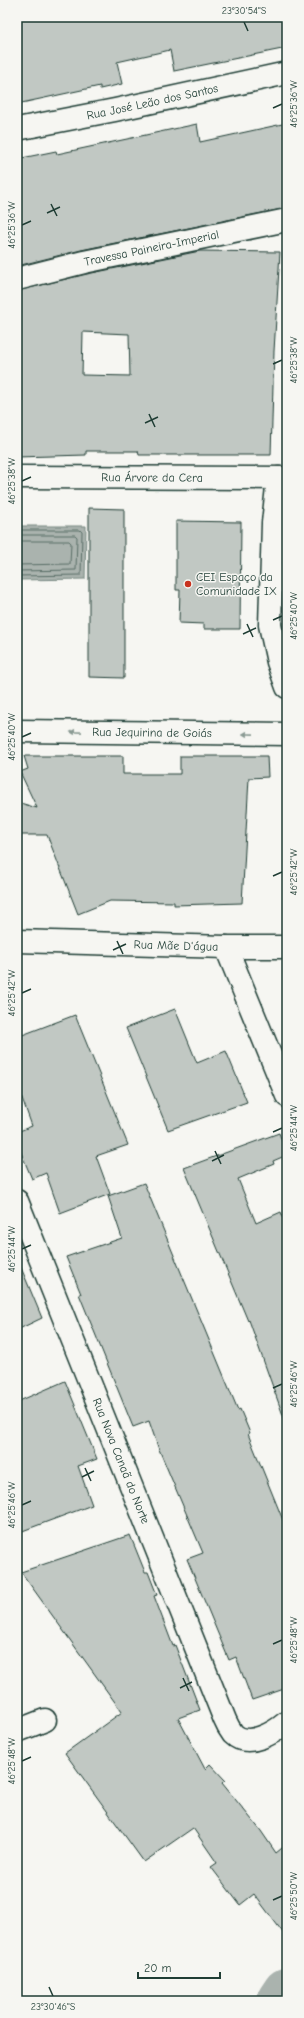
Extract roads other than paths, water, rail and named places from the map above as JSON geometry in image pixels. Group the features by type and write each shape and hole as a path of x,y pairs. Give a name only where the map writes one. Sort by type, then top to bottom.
{"street":[{"name":"Rua José Leão dos Santos","path":"17,129 115,110 287,73"},
{"name":"Travessa Paineira-Imperial","path":"17,279 84,262 287,220"},
{"name":"Rua Árvore da Cera","path":"17,477 282,478"},
{"path":"282,478 273,523 270,625 278,662 287,687"},
{"name":"Rua Jequirina de Goiás","path":"17,731 287,734"},
{"name":"Rua Mãe D'água","path":"17,941 226,947 287,947"},
{"path":"226,947 287,1096"},
{"name":"Rua Nova Canaã do Norte","path":"17,1201 225,1720 234,1735 246,1739 259,1738 278,1730 287,1722"},
{"path":"17,1731 45,1720"}],"water":[{"path":"17,526 86,526 85,579 17,580"}],"waterway":[{"path":"281,2001 287,1992"}],"place":[{"name":"CEI Espaço da Comunidade IX","path":"188,584"}]}
